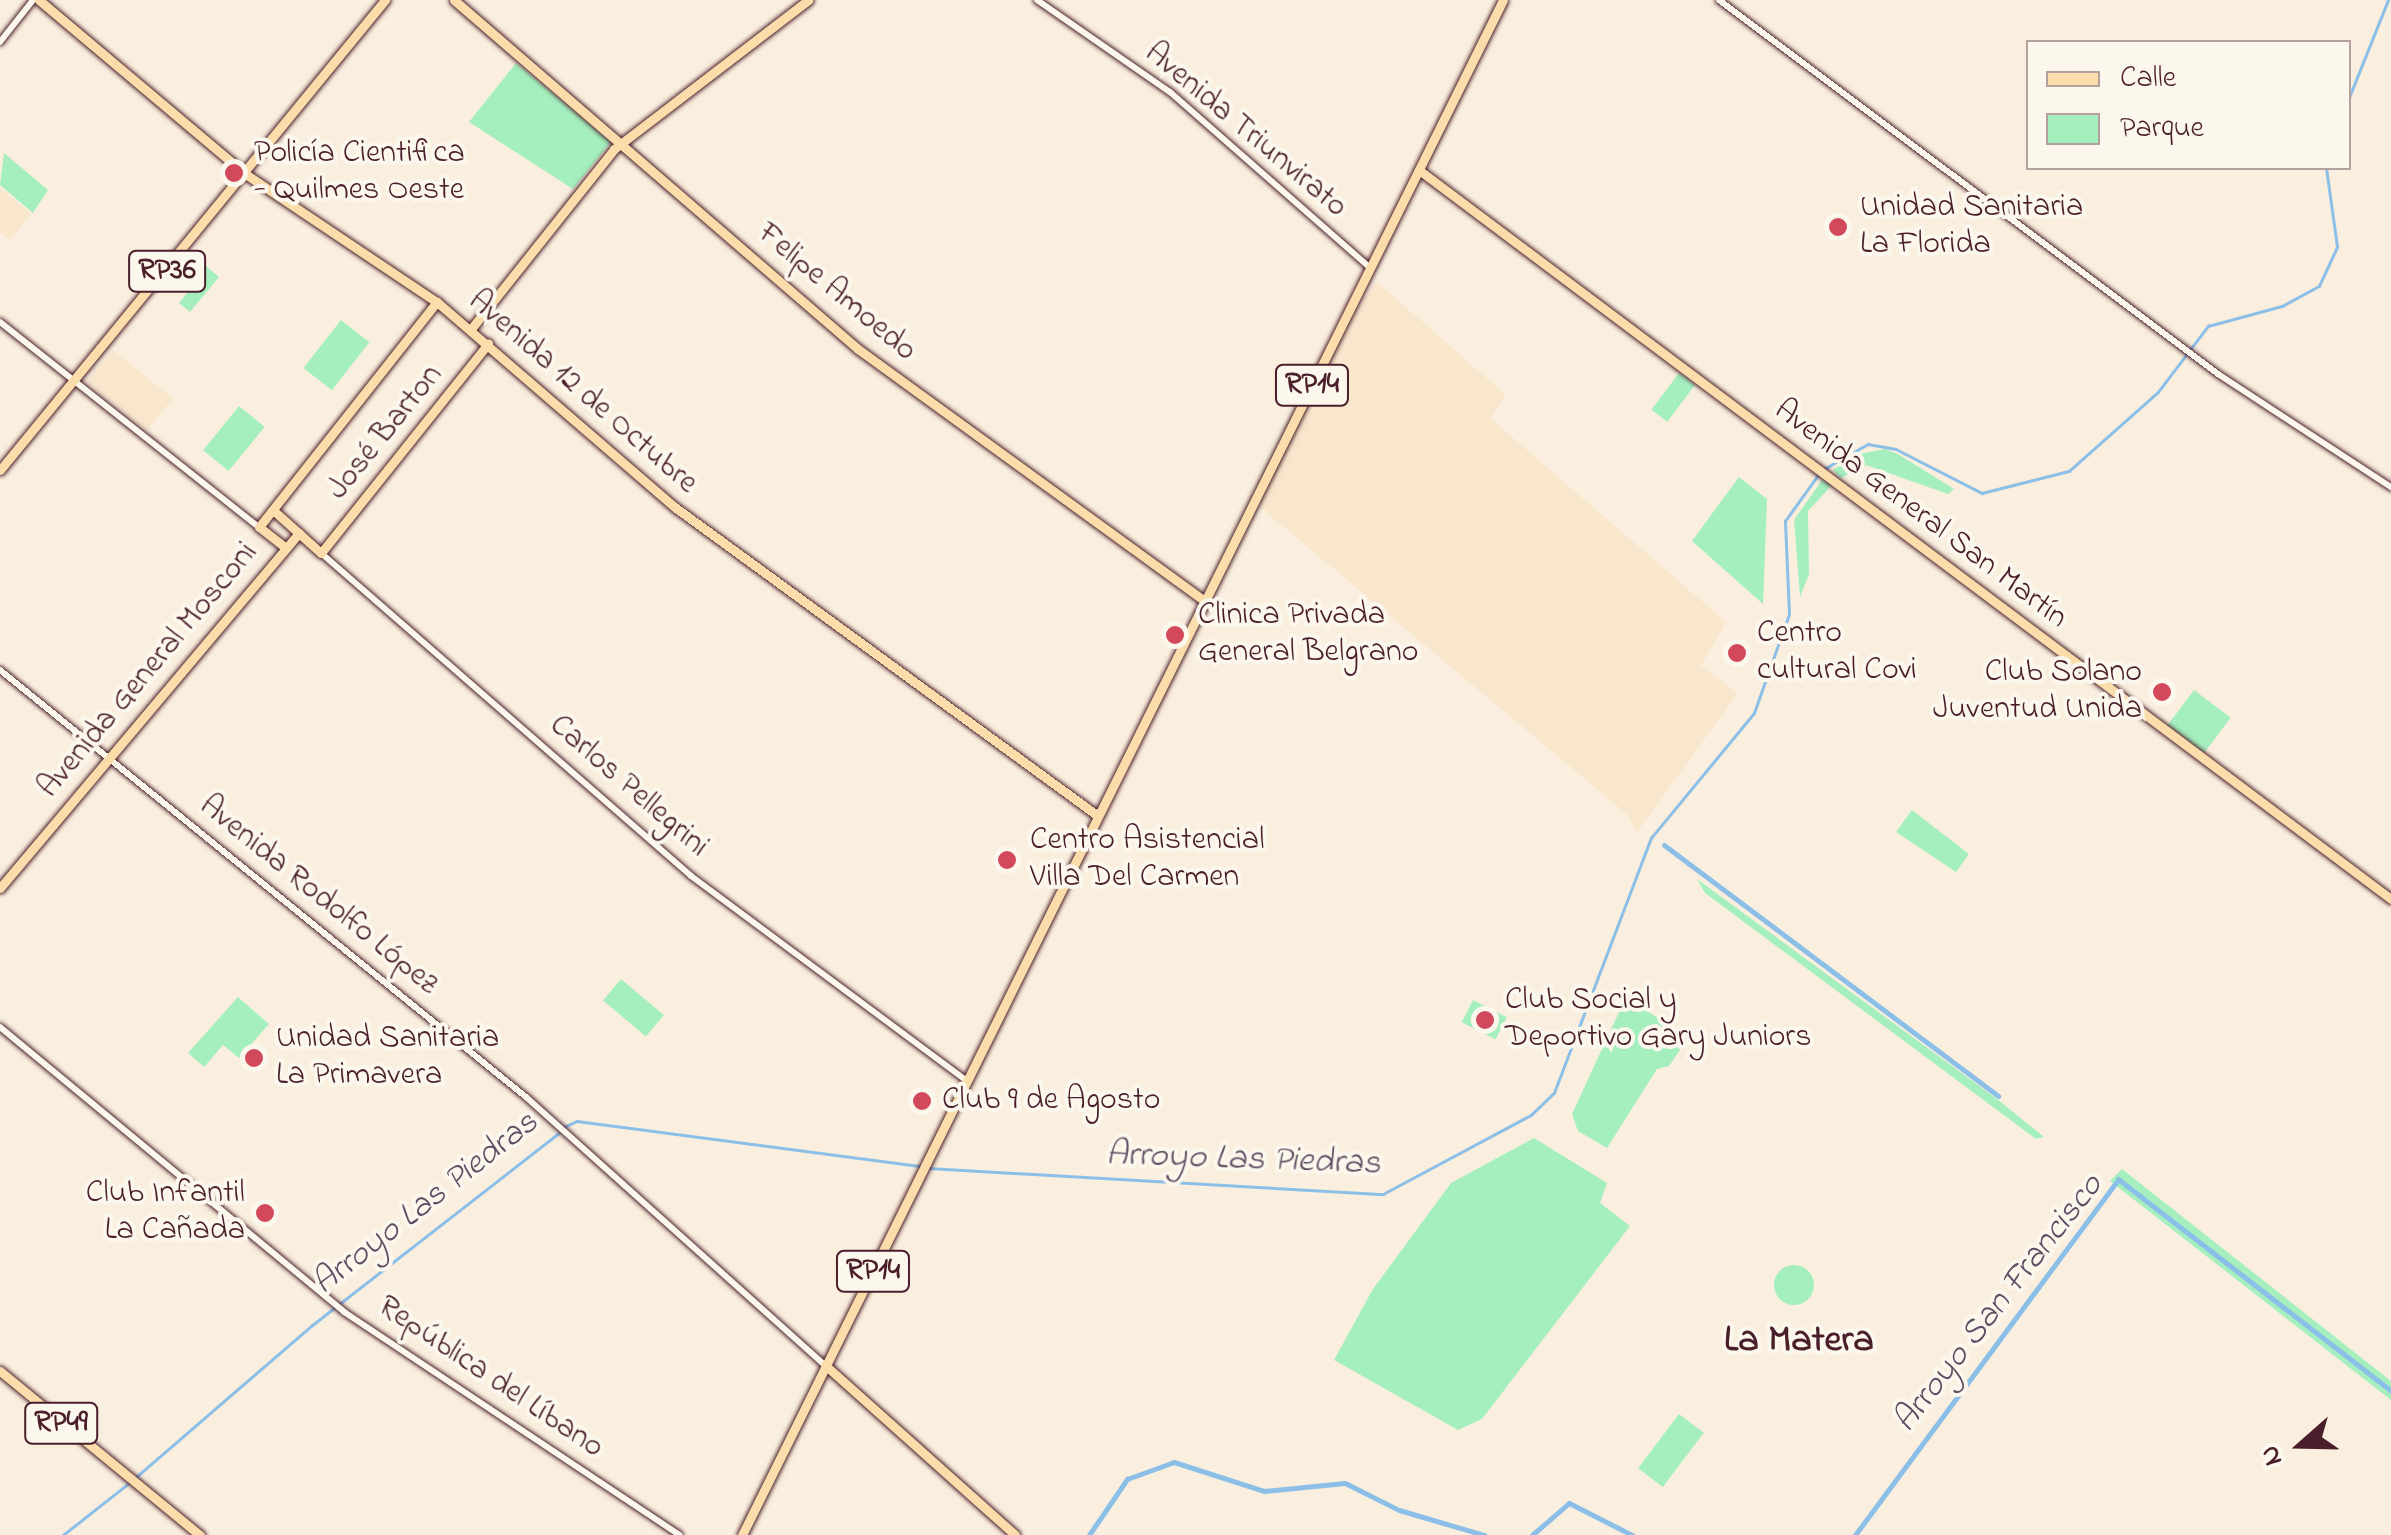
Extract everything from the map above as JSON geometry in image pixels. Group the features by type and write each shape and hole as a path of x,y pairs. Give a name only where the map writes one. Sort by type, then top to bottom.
{"main road":[{"name":"Avenida 12 de Octubre","path":"36,0 246,174 438,302 676,508 1098,816"},
{"name":"RP36","path":"0,470 246,174 384,0"},
{"name":"Felipe Amoedo","path":"454,0 624,142 865,354 1205,601"},
{"path":"471,329 624,142 808,0"},
{"name":"RP14","path":"742,1535 1503,0"},
{"name":"Avenida General San Martín","path":"1419,170 2391,899"},
{"name":"Avenida General Mosconi","path":"260,527 438,302"},
{"name":"José Barton","path":"322,553 488,344"},
{"name":"Carlos Pellegrini","path":"273,510 322,553"},
{"path":"260,527 284,547"},
{"name":"Avenida General Mosconi","path":"0,885 298,532"},
{"path":"825,1365 1015,1535"},
{"name":"RP49","path":"0,1374 192,1535"},
{"name":"RP49","path":"136,1488 200,1535"}],"street":[{"path":"0,42 36,0"},
{"name":"Avenida Triunvirato","path":"1037,0 1170,92 1370,268"},
{"path":"1719,0 2195,354 2391,487"},
{"path":"0,322 260,527"},
{"name":"Carlos Pellegrini","path":"322,553 691,876 967,1081"},
{"name":"Avenida Rodolfo López","path":"0,670 554,1122 825,1365"},
{"name":"República del Líbano","path":"0,1027 344,1312 680,1535"}],"shaded area":[{"path":"0,188 31,214 10,240 0,232"},
{"path":"1377,282 1506,395 1490,418 1726,622 1701,666 1738,693 1637,832 1628,815 1254,502 1339,331"},
{"path":"113,350 173,398 147,430 87,382"}],"green space":[{"path":"516,63 611,142 573,189 469,122"},
{"path":"4,153 48,190 33,213 0,185"},
{"path":"193,255 219,277 190,312 179,303 195,283 180,271"},
{"path":"341,320 369,342 332,390 303,368"},
{"path":"1679,373 1695,385 1667,422 1651,410"},
{"path":"239,406 265,427 229,471 203,450"},
{"path":"1885,449 1954,489 1948,494 1866,465 1841,478 1833,470 1855,455"},
{"path":"1739,477 1767,499 1763,604 1692,541"},
{"path":"1822,480 1832,485 1808,511 1809,574 1800,597 1794,520"},
{"path":"2194,690 2231,718 2204,753 2168,725"},
{"path":"1912,810 1969,854 1956,872 1896,832"},
{"path":"1697,879 2044,1137 2036,1139 1705,893"},
{"path":"621,979 664,1015 646,1036 603,1000"},
{"path":"238,997 269,1024 239,1058 223,1045 204,1067 188,1053"},
{"path":"1626,997 1688,1038 1669,1066 1657,1069 1607,1148 1578,1131 1572,1114"},
{"name":"Club Social y Deportivo Gary Juniors","path":"1473,1000 1507,1017 1496,1040 1462,1022"},
{"path":"1534,1138 1607,1183 1600,1203 1630,1226 1482,1419 1458,1430 1334,1360 1373,1289 1451,1183"},
{"path":"2122,1169 2391,1381 2391,1400 2110,1181"},
{"path":"1794,1265 1808,1271 1814,1285 1808,1299 1794,1305 1780,1299 1774,1285 1780,1271"},
{"path":"1679,1414 1704,1433 1663,1487 1638,1468"}],"waterway":[{"name":"Arroyo Las Piedras","path":"2351,92 2388,0"},
{"name":"Arroyo Las Piedras","path":"1824,469 1868,444 1896,449 1982,493 2069,471 2158,392 2208,326 2282,306 2319,286 2337,247 2326,170"},
{"name":"Arroyo Las Piedras","path":"928,1168 1383,1194 1531,1115 1554,1093 1651,838 1754,713 1789,614 1785,521 1818,475"},
{"path":"1664,845 1998,1096"},
{"name":"Arroyo Las Piedras","path":"564,1127 577,1121 921,1166"},
{"path":"135,1478 311,1326 559,1133"},
{"name":"Arroyo San Francisco","path":"1855,1535 2118,1179 2391,1391"},
{"name":"Arroyo San Francisco","path":"1089,1535 1127,1479 1174,1462 1264,1491 1345,1483 1399,1510 1484,1535"},
{"name":"Arroyo Las Piedras","path":"63,1535 129,1483"},
{"name":"Arroyo San Francisco","path":"1532,1535 1569,1503 1632,1535"}],"place":[{"name":"Policía Cientifica - Quilmes Oeste","path":"234,173"},
{"name":"Unidad Sanitaria La Florida","path":"1838,227"},
{"name":"Clinica Privada General Belgrano","path":"1175,635"},
{"name":"Centro cultural Covi","path":"1737,653"},
{"name":"Club Solano Juventud Unida","path":"2162,692"},
{"name":"Centro Asistencial Villa Del Carmen","path":"1007,860"},
{"name":"Club Social y Deportivo Gary Juniors","path":"1485,1020"},
{"name":"Unidad Sanitaria La Primavera","path":"254,1058"},
{"name":"Club 9 de Agosto","path":"922,1101"},
{"name":"Club Infantil La Cañada","path":"265,1213"}],"district":[{"name":"La Matera","path":"1799,1342"}]}
